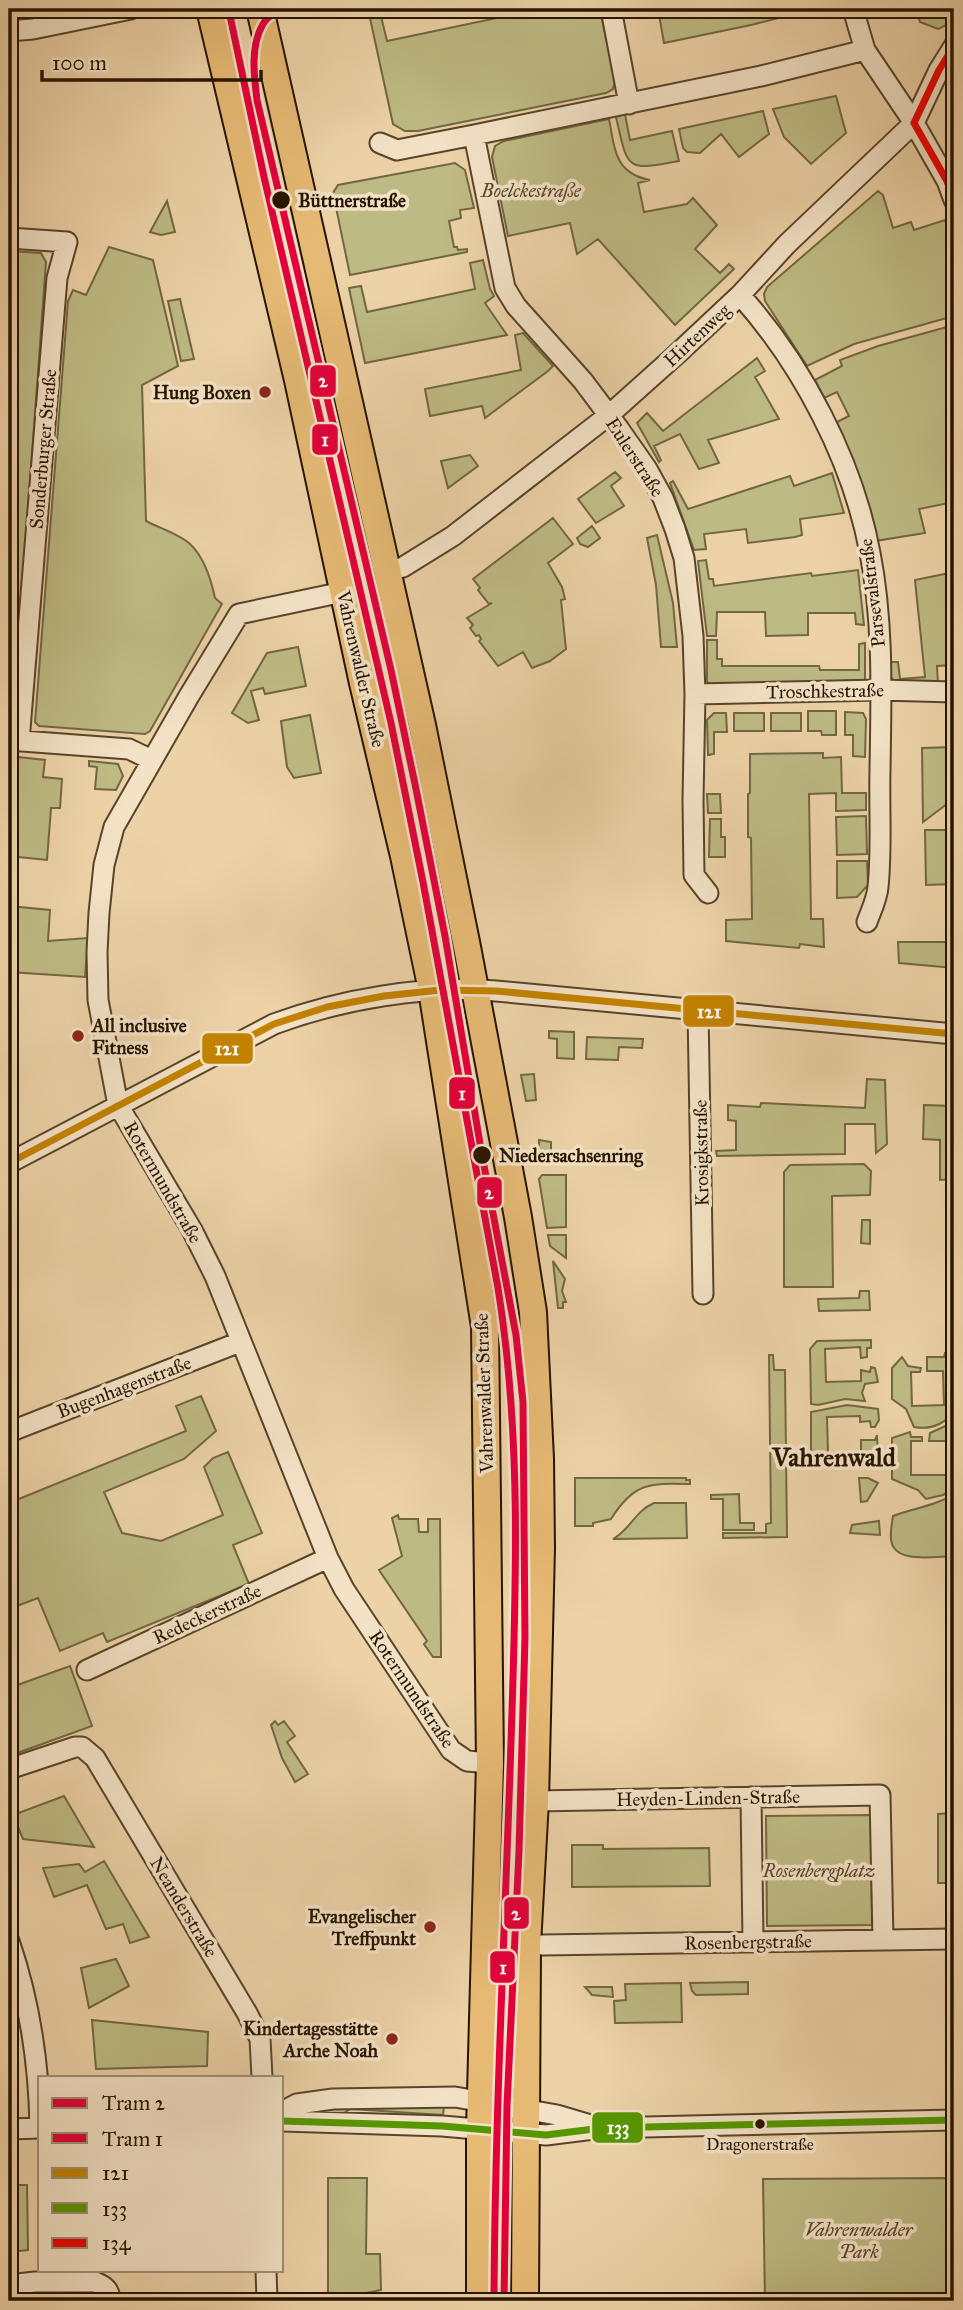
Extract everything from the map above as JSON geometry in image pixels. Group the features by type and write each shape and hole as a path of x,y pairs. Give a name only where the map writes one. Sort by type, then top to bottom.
{"main road":[{"name":"Vahrenwalder Straße","path":"209,9 298,380 335,593 404,856 432,990 485,1327 490,1763 480,2129 480,2301"},
{"path":"260,9 422,726 475,989 533,1312 541,1534 535,1801 527,1945 525,2301"}],"street":[{"path":"9,31 33,29 131,9"},
{"path":"611,9 629,104"},
{"path":"853,9 865,50 914,123 947,181 954,200"},
{"name":"Hirtenweg","path":"387,571 403,567 453,536 609,415 740,295 787,244 914,123 939,70 954,46"},
{"path":"380,143 397,150 761,76 865,50"},
{"name":"Eulerstraße","path":"474,135 505,288 516,306 583,381 647,470 663,498 684,558 690,598 695,694 692,800 694,875 708,893"},
{"name":"Sonderburger Straße","path":"9,238 68,242 57,278 14,741"},
{"name":"Parsevalstraße","path":"740,295 801,376 830,433 852,488 865,533 874,580 881,690 878,890 867,922"},
{"name":"Rotermundstraße","path":"335,593 239,614 152,760 114,827 104,865 97,952 98,1000 117,1105 192,1230 215,1276 328,1558 344,1589 451,1750 467,1761 490,1763"},
{"name":"Troschkestraße","path":"695,694 881,690 954,692"},
{"path":"14,741 129,749 152,760"},
{"path":"9,1163 274,1024 319,1010 432,990 475,989 954,1034"},
{"name":"Krosigkstraße","path":"698,1011 703,1294"},
{"name":"Bugenhagenstraße","path":"9,1432 240,1342"},
{"name":"Redeckerstraße","path":"87,1670 328,1558"},
{"name":"Neanderstraße","path":"9,1769 67,1749 82,1747 95,1758 247,2013 260,2039 262,2076"},
{"name":"Heyden-Linden-Straße","path":"535,1801 880,1795 883,1940"},
{"path":"751,1797 753,1942"},
{"name":"Rosenbergstraße","path":"549,1945 954,1939"},
{"path":"9,1941 32,2025 38,2076"},
{"path":"284,2111 298,2105 333,2099 456,2097 481,2102 560,2134 602,2128 954,2120"},
{"path":"284,2121 480,2129 526,2122"},
{"path":"9,2129 38,2128"},
{"path":"266,2272 267,2301"},
{"path":"9,2285 34,2282 95,2282 104,2285 110,2301"}],"green space":[{"path":"368,9 394,9 395,13 381,16 387,41 497,18 496,9 600,9 615,81 613,89 606,93 418,131 405,131 393,124"},
{"path":"658,9 797,9 798,13 664,43"},
{"path":"916,9 954,9 950,22 938,29 920,22"},
{"path":"836,96 846,133 811,164 784,137 773,109"},
{"path":"763,111 769,134 739,157 721,134 700,153 687,152 683,148 679,129"},
{"path":"625,114 630,140 672,131 679,161 648,166 631,162 623,147 616,117"},
{"name":"Boelckestraße","path":"609,119 615,150 623,166 638,177 650,180 638,183 644,212 687,204 693,198 717,225 695,249 720,273 729,264 734,269 675,325 598,239 577,254 570,223 508,236 492,157 495,146 504,141"},
{"path":"455,163 465,170 474,208 460,210 461,218 449,221 454,247 458,250 467,249 467,252 350,275 333,193 338,185"},
{"path":"878,191 883,195 893,228 911,222 914,230 945,220 954,250 954,316 854,344 807,366 765,301 764,294 767,287"},
{"path":"167,201 175,232 161,235 150,232"},
{"path":"109,247 153,260 178,366 142,385 146,521 180,537 195,549 206,569 215,598 222,604 150,731 145,734 39,726 35,722 68,301 73,290 86,295"},
{"path":"9,251 41,253 46,262 13,717 9,722"},
{"path":"483,260 494,296 485,303 507,335 365,363 349,288 361,286 367,312 475,289 470,263"},
{"path":"180,299 194,359 181,361 168,301"},
{"path":"954,325 954,502 919,509 925,533 875,541 858,474 837,422 849,416 837,392 824,398 815,380 842,366 840,360 878,346"},
{"path":"523,333 553,366 548,371 485,418 482,406 430,416 425,389 521,370 515,335"},
{"path":"757,358 765,371 755,377 779,419 708,440 719,463 699,469 680,434 654,446 661,460 659,462 637,423 647,413 663,431"},
{"path":"470,455 478,466 448,488 441,461"},
{"path":"615,472 621,478 611,486 624,506 596,523 578,499"},
{"path":"832,473 844,513 800,519 802,535 795,537 748,543 746,529 704,534 706,549 694,550 670,483 673,481 688,509 790,476 794,486"},
{"path":"553,518 573,544 548,563 562,587 565,599 561,600 566,649 550,661 532,668 523,652 498,666 479,641 479,635 476,636 470,628 473,625 467,618 492,603 489,604 473,579"},
{"path":"592,526 600,538 588,547 580,544 577,538"},
{"path":"657,535 673,603 677,647 661,647 656,585 647,538"},
{"path":"706,560 709,579 713,579 714,586 811,573 812,576 858,570 864,625 856,624 855,613 808,613 808,635 766,636 765,612 717,612 716,636 707,636 698,561"},
{"path":"954,572 954,665 937,666 938,684 897,683 889,676 889,662 898,662 900,679 925,677 915,580"},
{"path":"707,640 717,640 717,659 722,659 722,666 819,666 820,670 859,670 859,644 865,643 865,680 864,683 710,685 707,681"},
{"path":"298,647 306,686 265,694 263,688 251,691 259,720 248,723 232,713 267,653"},
{"path":"808,711 836,711 836,735 808,731"},
{"path":"845,712 863,713 866,719 865,757 853,756 853,735 845,735"},
{"path":"714,713 726,713 727,732 714,732 714,754 708,755 707,720"},
{"path":"734,713 764,713 764,731 734,731"},
{"path":"771,713 801,713 801,731 771,731"},
{"path":"310,715 321,773 294,778 287,767 281,721"},
{"path":"954,747 954,774 949,775 947,804 923,822 922,748"},
{"path":"823,753 823,758 841,757 842,793 866,793 866,810 836,811 836,793 809,794 811,919 823,919 824,947 800,944 799,948 726,941 726,920 752,919 751,838 748,837 750,754"},
{"path":"9,756 45,760 43,777 62,779 60,808 51,808 47,860 9,856"},
{"path":"89,761 118,764 123,776 116,790 95,789 97,767 89,766"},
{"path":"707,794 720,794 721,813 708,813"},
{"path":"866,816 867,854 837,855 836,817"},
{"path":"710,819 721,819 725,857 709,857"},
{"path":"925,830 954,830 954,884 926,885"},
{"path":"837,861 867,861 868,885 857,897 837,898"},
{"path":"9,906 50,910 48,941 88,938 85,977 9,972"},
{"path":"947,921 954,921 954,968 899,963 898,942 947,942"},
{"path":"549,1031 574,1032 574,1059 557,1058 557,1039 549,1038"},
{"path":"587,1037 643,1039 642,1048 619,1047 618,1060 586,1059"},
{"path":"534,1074 536,1100 526,1101 521,1075"},
{"path":"867,1079 885,1080 887,1144 876,1153 875,1124 845,1124 845,1154 717,1156 716,1151 736,1150 736,1121 728,1120 728,1105 760,1107 761,1103 865,1108"},
{"path":"924,1105 954,1106 954,1179 940,1180 940,1140 923,1139"},
{"path":"539,1140 551,1142 551,1163 538,1163 536,1151 539,1151"},
{"path":"864,1164 871,1171 870,1195 832,1196 833,1287 784,1287 784,1172 790,1165"},
{"path":"542,1175 566,1175 566,1227 547,1228 539,1179"},
{"path":"862,1220 870,1220 870,1244 861,1243"},
{"path":"548,1235 566,1235 566,1258 550,1246"},
{"path":"553,1261 565,1279 562,1291 566,1302 563,1302 563,1308 558,1308"},
{"path":"860,1291 869,1291 870,1310 819,1311 818,1299 859,1298"},
{"path":"871,1340 867,1357 861,1358 860,1347 825,1349 826,1382 861,1381 861,1370 870,1372 871,1367 875,1368 878,1382 865,1384 862,1393 865,1401 845,1399 811,1404 810,1349 817,1341"},
{"path":"945,1353 954,1353 954,1412 936,1426 914,1427 906,1409 892,1399 892,1368 902,1357 908,1366 921,1368 920,1372 911,1372 912,1406 944,1405 943,1371 927,1371 927,1357 944,1357"},
{"path":"769,1355 773,1355 774,1370 785,1370 787,1537 723,1538 723,1533 766,1533 766,1524 771,1523"},
{"path":"201,1396 216,1431 184,1459 104,1492 122,1533 161,1541 223,1515 204,1467 213,1458 228,1452 262,1533 233,1545 249,1584 107,1642 103,1633 60,1651 38,1598 9,1609 9,1532 13,1530 9,1519 9,1503 186,1431 176,1406"},
{"path":"847,1405 878,1409 879,1420 875,1427 871,1427 870,1421 860,1422 860,1416 827,1417 828,1453 861,1452 861,1440 875,1440 877,1435 878,1456 870,1455 870,1464 820,1465 811,1461 811,1412"},
{"path":"954,1422 954,1489 926,1499 918,1490 892,1479 892,1438 910,1432 911,1437 922,1437 922,1441 911,1441 911,1475 946,1475 946,1441 929,1441 930,1433"},
{"path":"575,1478 686,1478 690,1480 690,1484 644,1487 627,1498 611,1519 593,1523 593,1526 575,1526"},
{"path":"859,1478 868,1478 878,1483 867,1501 861,1502"},
{"path":"739,1494 740,1523 754,1523 754,1530 723,1530 723,1499 711,1499 711,1495"},
{"path":"954,1494 954,1556 916,1557 899,1553 891,1536 893,1516"},
{"path":"654,1503 686,1503 687,1538 613,1539 642,1511"},
{"path":"398,1515 399,1519 418,1519 419,1532 428,1532 428,1519 440,1519 441,1657 433,1657 424,1644 427,1641 379,1570 402,1556 392,1518"},
{"path":"879,1521 880,1535 850,1533 852,1525"},
{"path":"70,1666 92,1726 9,1756 9,1688"},
{"path":"275,1721 278,1725 284,1721 295,1736 287,1742 308,1774 295,1782 282,1758 271,1725"},
{"path":"64,1796 94,1847 23,1839 13,1815"},
{"path":"954,1813 954,1883 938,1883 938,1814"},
{"name":"Rosenbergplatz","path":"871,1815 872,1925 767,1926 766,1816"},
{"path":"572,1845 603,1845 603,1849 709,1848 710,1886 572,1887"},
{"path":"104,1861 149,1937 130,1943 123,1924 106,1929 87,1885 54,1897 43,1868 79,1864 85,1872"},
{"path":"116,1959 129,1986 89,2008 81,1968"},
{"path":"748,1982 748,1994 696,1995 690,1983"},
{"path":"681,1983 682,2022 615,2023 614,2001 626,2000 625,1984"},
{"path":"585,1987 612,1987 613,1997 592,1995"},
{"path":"92,2020 208,2032 207,2066 96,2069"},
{"path":"346,2106 444,2106 443,2115 350,2109 344,2113 298,2115 298,2112"},
{"path":"328,2178 367,2178 366,2254 380,2254 381,2290 366,2293 367,2301 328,2301"},
{"name":"Vahrenwalder Park","path":"954,2178 954,2301 765,2301 763,2179"},
{"path":"9,2185 27,2185 28,2250 9,2252"}],"tram line":[{"name":"2","path":"279,9 264,22 256,42 254,61 257,100 391,670 416,789 516,1335 523,1402 525,1638 519,1851 507,2106 504,2301"},
{"name":"1","path":"229,11 264,177 391,723 423,882 506,1344 514,1457 515,1571 494,2301"}],"transit line":[{"name":"134","path":"914,123 939,70 954,46"},
{"name":"134","path":"914,123 947,181 954,200"},
{"name":"121","path":"9,1163 274,1024 327,1007 384,996 440,990 496,991 954,1034"},
{"name":"133","path":"284,2121 442,2126 546,2135 602,2128 954,2120"}],"place":[{"name":"Büttnerstraße","path":"281,200"},
{"name":"Hung Boxen","path":"265,392"},
{"name":"All inclusive Fitness","path":"78,1036"},
{"name":"Niedersachsenring","path":"482,1155"},
{"name":"Evangelischer Treffpunkt","path":"430,1927"},
{"name":"Kindertagesstätte Arche Noah","path":"392,2039"},
{"name":"Dragonerstraße","path":"760,2124"}],"district":[{"name":"Vahrenwald","path":"834,1457"}]}
